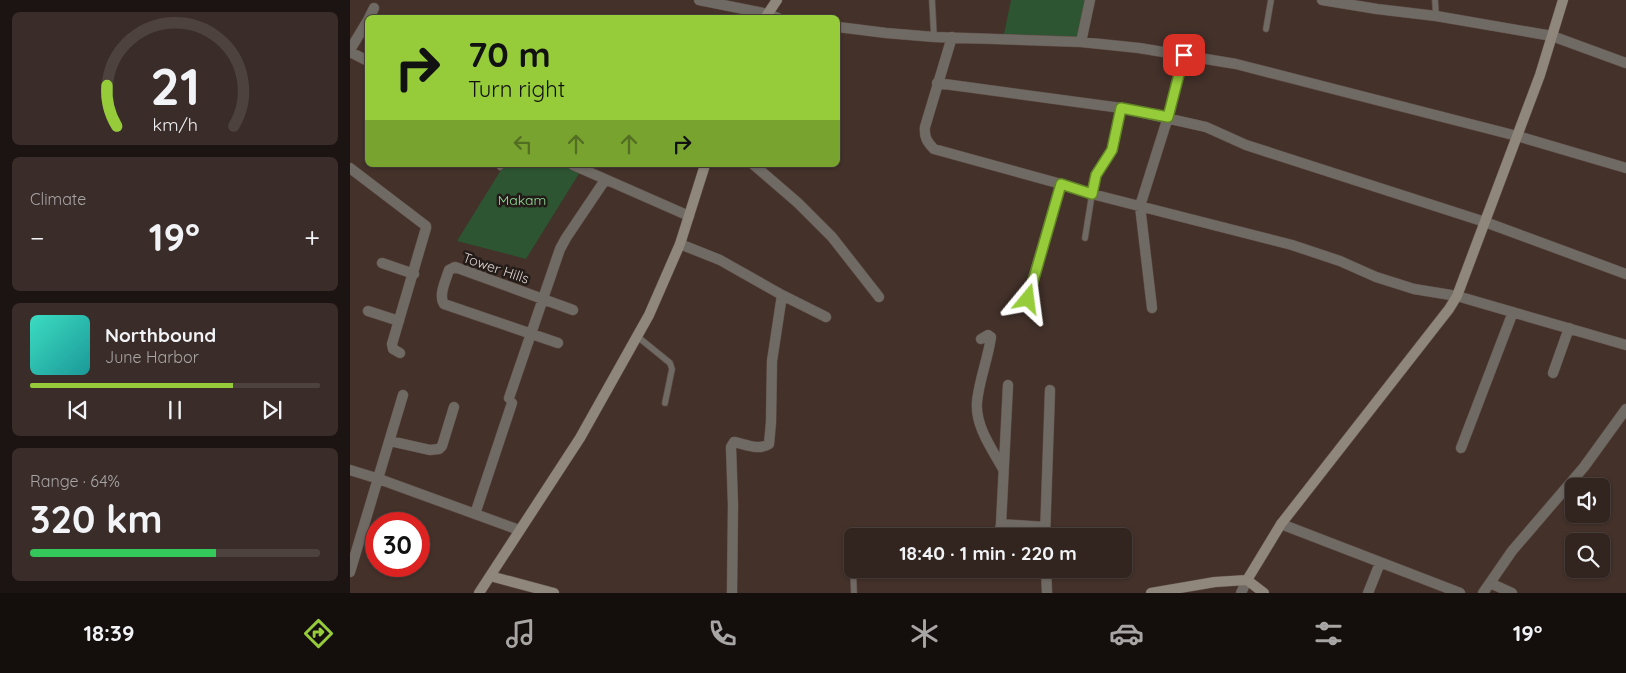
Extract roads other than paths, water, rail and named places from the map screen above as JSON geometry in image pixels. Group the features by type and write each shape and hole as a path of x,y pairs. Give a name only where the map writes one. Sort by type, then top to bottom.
{"main road":[{"path":"771,15 777,0"},
{"path":"1247,580 1281,524 1449,309 1457,296 1540,75 1563,0"},
{"path":"479,593 580,438 650,315 680,244 704,167"},
{"path":"490,576 554,593"},
{"path":"1151,593 1215,582 1247,580 1264,593"}],"street":[{"path":"699,0 766,15"},
{"path":"1080,42 1090,0"},
{"path":"1322,0 1375,5 1552,36 1626,63"},
{"path":"370,15 374,8"},
{"path":"365,24 350,51 365,59"},
{"path":"840,27 934,37 1080,42 1139,48 1236,64 1517,136 1626,168"},
{"path":"952,37 924,128 927,143 934,149 1092,194 1292,245 1407,286 1457,296 1626,345"},
{"path":"1152,308 1140,206 1168,117 1184,55"},
{"path":"937,83 1121,108 1206,127 1246,145 1485,222 1626,274"},
{"path":"1092,194 1096,175 1112,150 1121,108"},
{"path":"578,167 689,216"},
{"path":"756,167 798,203 832,237 879,297"},
{"path":"350,168 426,226 426,232 392,347 400,353"},
{"name":"Tower Hills","path":"476,514 555,262 566,238 605,180"},
{"path":"1028,299 1061,184"},
{"path":"680,244 720,260 826,318"},
{"path":"382,263 414,274"},
{"name":"Tower Hills","path":"558,343 448,306 441,298 449,270 455,267 573,310"},
{"path":"732,593 733,505 731,447 734,442 759,448 768,444 771,422 772,361 782,295"},
{"path":"368,311 400,321"},
{"path":"1460,448 1513,312"},
{"path":"1553,373 1569,328"},
{"path":"981,339 988,335 991,337 977,402 978,416 982,431 1004,470"},
{"path":"1000,528 1008,386"},
{"path":"1045,528 1050,390"},
{"path":"350,572 403,395"},
{"path":"390,441 436,451 442,446 454,407"},
{"path":"1483,593 1512,551 1584,468 1626,409"},
{"path":"350,470 519,530"},
{"path":"1001,524 1023,528"},
{"path":"1281,524 1460,593"},
{"path":"1368,593 1380,563"},
{"path":"1046,578 1047,593"},
{"path":"1241,593 1247,580"},
{"path":"1490,583 1512,593"}],"lane":[{"path":"932,0 934,37"},
{"path":"1266,29 1271,0"},
{"path":"1436,0 1436,16"},
{"path":"1085,238 1092,194"},
{"path":"638,337 670,363 672,369 665,402"},
{"path":"853,578 854,593"}],"park label":[{"name":"Makam","path":"522,200"}]}
